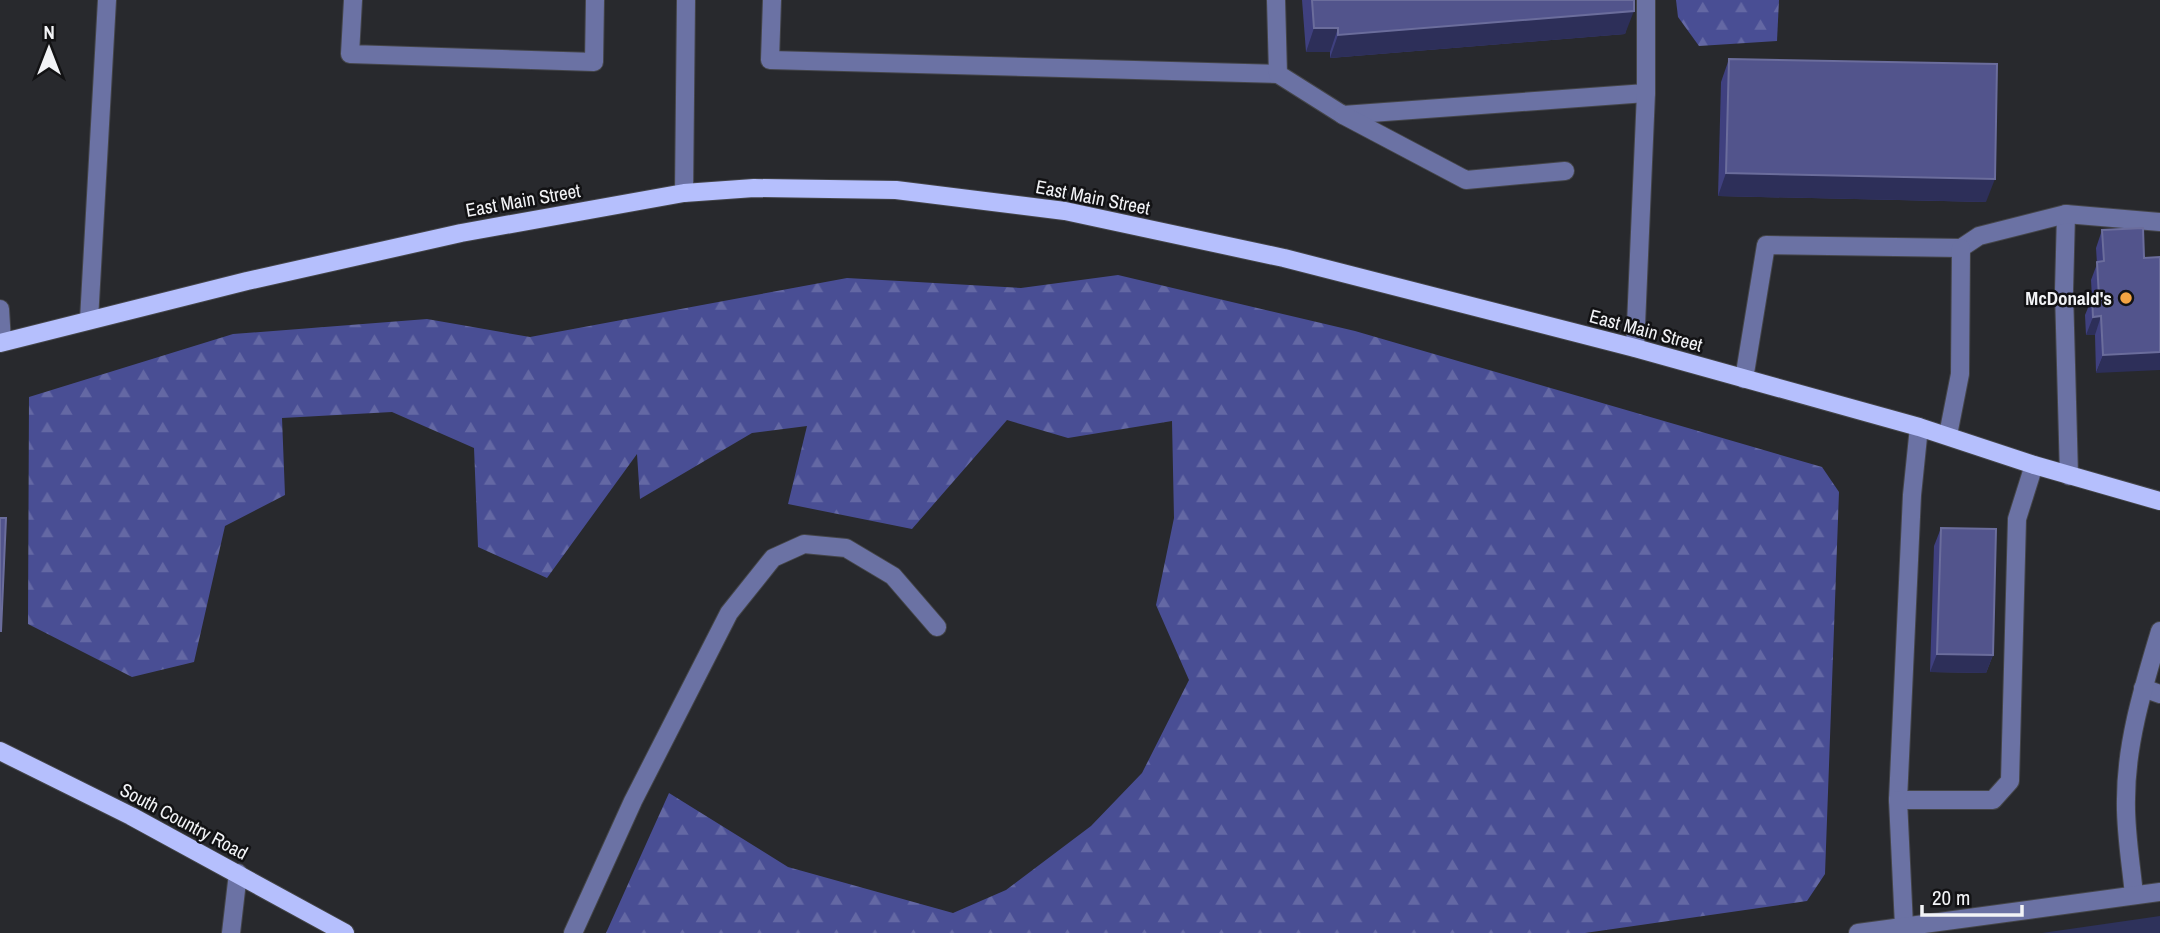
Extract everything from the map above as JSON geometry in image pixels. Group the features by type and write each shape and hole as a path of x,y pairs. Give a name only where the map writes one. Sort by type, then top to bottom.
{"main road":[{"name":"East Main Street","path":"1,343 247,281 461,233 684,193 754,188 895,190 1065,211 1284,258 1635,348 1948,435 2069,476 2160,501"},
{"name":"South Country Road","path":"0,751 238,873 345,933"}],"street":[{"path":"89,320 107,0"},
{"path":"354,0 350,54 594,62 595,0"},
{"path":"684,193 686,0"},
{"path":"772,0 770,60 1278,74 1343,115 1466,180 1565,171"},
{"path":"1276,0 1278,74"},
{"path":"1635,348 1646,93 1646,0"},
{"path":"1343,115 1646,93"},
{"path":"1744,379 1766,246 1961,248 1979,236 2066,214 2160,222"},
{"path":"2066,214 2065,365 2069,476"},
{"path":"1948,435 1960,374 1961,248"},
{"path":"0,309 1,343"},
{"path":"1903,926 1898,800 1912,495 1919,427"},
{"path":"1898,800 1993,800 2010,781 2017,519 2034,465"},
{"path":"573,933 633,801 729,613 773,558 804,544 846,548 893,576 937,627"},
{"path":"2134,895 2126,799 2151,691 2160,631"},
{"path":"231,933 238,873"},
{"path":"1858,933 2160,892"}],"shaded area":[{"path":"2160,916 2160,933 2042,933"}],"green space":[{"path":"1676,0 1779,0 1777,41 1699,46 1678,17"},
{"path":"1118,275 1355,331 1822,467 1839,492 1825,874 1807,901 1585,933 606,933 669,793 788,867 953,913 1006,890 1091,826 1142,773 1189,680 1156,605 1174,518 1172,421 1068,438 1007,420 912,529 788,504 807,426 752,433 640,499 637,454 547,578 478,547 474,448 392,412 282,418 285,495 225,526 194,662 132,677 28,624 29,397 233,334 427,319 530,337 847,278 1021,288"}],"building":[{"path":"1312,0 1634,0 1634,11 1338,35 1338,28 1314,28"},
{"path":"1729,59 1997,64 1995,179 1726,173"},
{"name":"McDonald's","path":"2143,228 2144,258 2160,257 2160,352 2103,355 2101,316 2093,317 2092,297 2099,297 2097,262 2104,261 2102,230"},
{"path":"0,518 6,518 1,631 0,631"},
{"path":"1941,528 1996,529 1993,655 1937,654"}],"place":[{"name":"McDonald's","path":"2126,298"}]}
